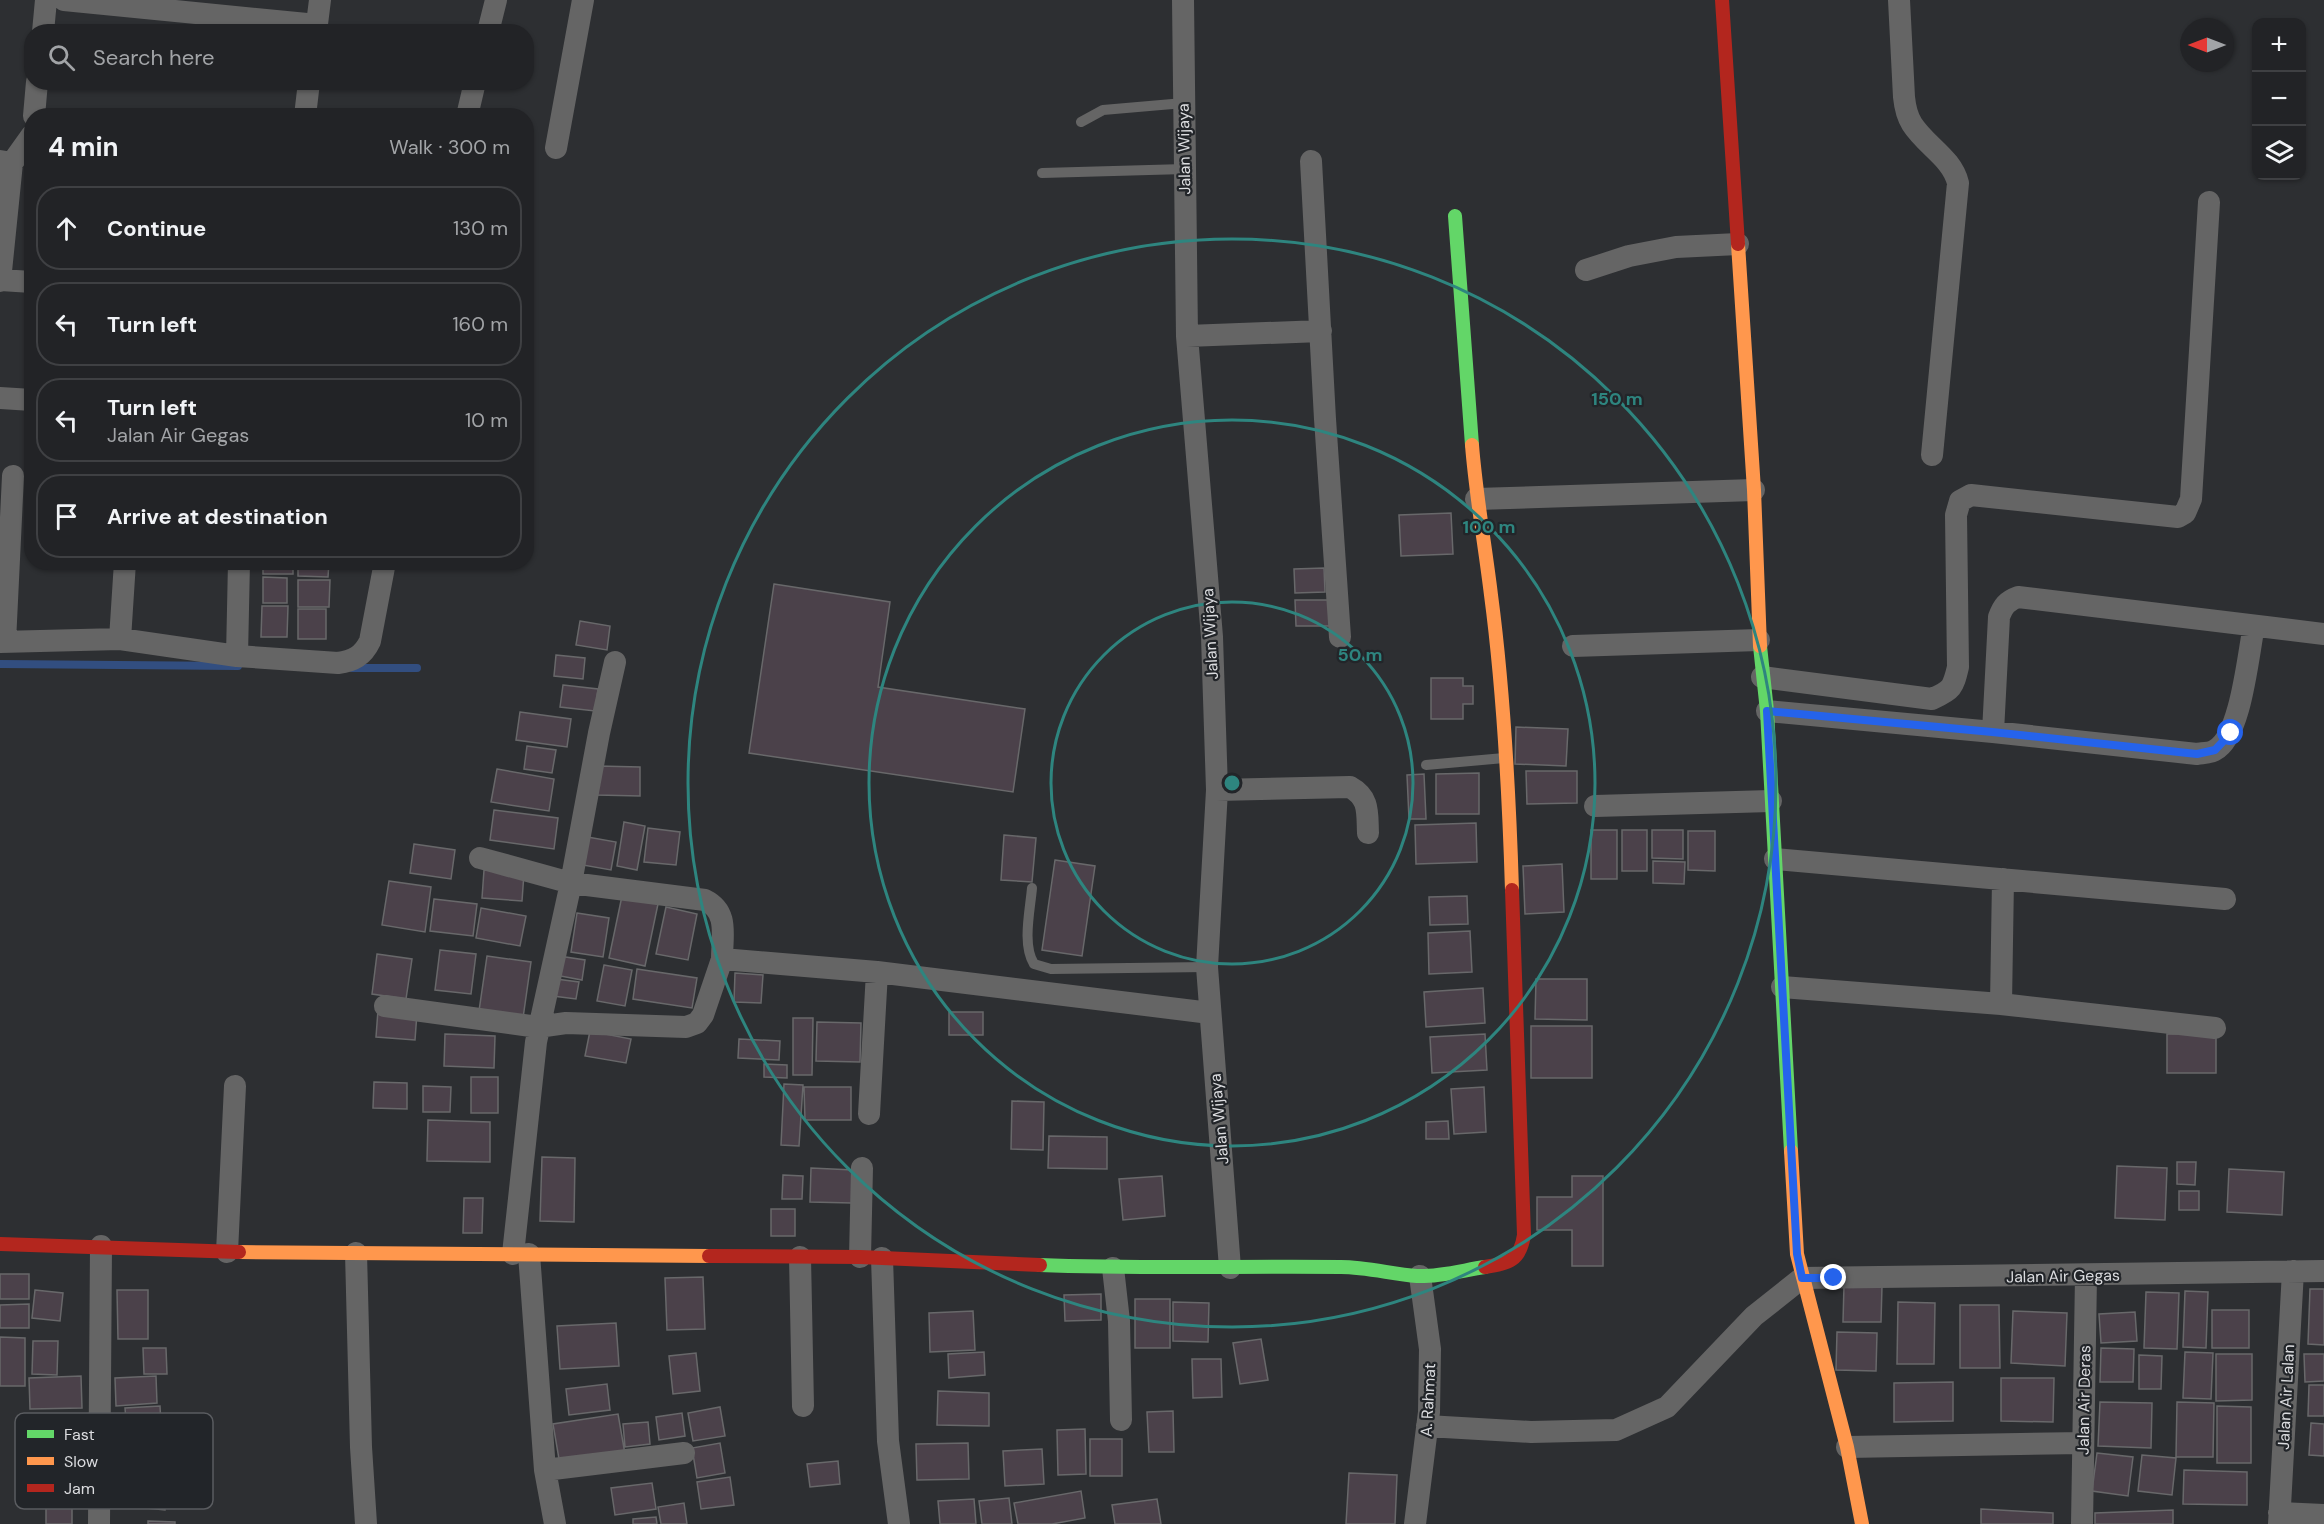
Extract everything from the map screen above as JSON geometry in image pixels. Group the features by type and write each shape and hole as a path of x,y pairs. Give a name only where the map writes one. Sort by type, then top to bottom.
{"street":[{"path":"44,24 46,0"},
{"path":"64,0 281,24"},
{"path":"318,24 321,0"},
{"path":"490,24 496,0"},
{"path":"556,148 583,0"},
{"name":"Jalan Wijaya","path":"1183,0 1187,336 1212,637 1217,790 1207,966 1230,1268"},
{"path":"1722,0 1754,490 1759,640 1767,711 1797,1254 1847,1447 1862,1524"},
{"path":"1899,0 1906,112 1913,125 1950,164 1958,183 1932,455"},
{"path":"35,108 36,90"},
{"path":"306,108 308,90"},
{"path":"469,108 473,90"},
{"path":"24,143 6,162 0,280 24,282"},
{"path":"1311,161 1340,637"},
{"path":"1762,677 1932,699 1952,689 1959,661 1956,515 1960,501 1971,495 2178,517 2185,513 2191,499 2209,202"},
{"path":"0,1244 226,1252 871,1257 1113,1268 1344,1267 1420,1276 1505,1264 1512,1260 1522,1250 1524,1235 1507,758 1491,595 1476,499 1455,216"},
{"path":"1586,270 1629,256 1676,247 1738,244"},
{"path":"1187,336 1321,331"},
{"path":"0,398 24,400"},
{"path":"15,477 3,642 120,639 237,656 338,663 351,661 366,650 370,641 383,570"},
{"path":"1476,499 1754,490"},
{"path":"120,639 124,570"},
{"path":"237,656 239,570"},
{"path":"1992,732 1999,617 2008,601 2018,597 2324,634"},
{"path":"1767,711 2197,754 2215,750 2231,733 2237,715 2253,626"},
{"path":"1573,646 1759,640"},
{"path":"555,1524 545,1470 521,1254 538,1027 571,884 599,733 615,662"},
{"path":"1217,790 1350,787 1360,793 1366,804 1368,833"},
{"path":"1595,806 1771,801"},
{"path":"384,1006 538,1027 576,1023 686,1027 697,1023 703,1015 722,959 722,915 714,905 705,900 571,884 480,858"},
{"path":"1775,859 2225,899"},
{"path":"2001,1004 2003,879"},
{"path":"722,959 877,972 1210,1013"},
{"path":"869,1114 877,972"},
{"path":"1782,987 2001,1004 2215,1028"},
{"path":"226,1252 235,1086"},
{"path":"862,1168 888,1440 899,1524"},
{"path":"100,1413 101,1246"},
{"path":"356,1253 361,1447 366,1524"},
{"path":"800,1257 803,1406"},
{"path":"1113,1268 1119,1321 1121,1420"},
{"name":"Jalan Air Lalan","path":"2279,1519 2293,1271"},
{"name":"Jalan Air Gegas","path":"1802,1278 2086,1276 2324,1271"},
{"name":"A. Rahmat","path":"1415,1524 1427,1426 1430,1349 1420,1276"},
{"name":"Jalan Air Deras","path":"2082,1524 2086,1276"},
{"path":"1427,1426 1532,1432 1616,1430 1667,1407 1754,1316 1802,1278"},
{"path":"1847,1447 2083,1443"},
{"path":"545,1470 684,1453"},
{"path":"99,1509 99,1524"},
{"path":"2279,1519 2324,1515"}],"lane":[{"path":"1081,122 1103,110 1184,103"},
{"path":"1042,173 1185,169"},
{"path":"1426,765 1507,758"},
{"path":"1032,888 1028,941 1030,958 1034,964 1051,969 1207,966"}],"building":[{"path":"1451,513 1453,554 1401,556 1399,515"},
{"path":"1324,568 1325,592 1295,593 1294,569"},
{"path":"263,570 293,570 293,574 263,574"},
{"path":"298,570 328,570 328,577 298,576"},
{"path":"263,577 287,578 287,603 263,603"},
{"path":"298,580 330,580 329,607 298,607"},
{"path":"774,584 890,602 878,687 1025,709 1013,792 749,753"},
{"path":"1295,600 1330,600 1330,626 1296,626"},
{"path":"262,606 288,606 287,637 261,637"},
{"path":"298,609 326,609 326,639 298,639"},
{"path":"580,621 610,626 607,650 576,645"},
{"path":"556,655 585,658 583,679 554,676"},
{"path":"1431,678 1463,678 1463,686 1473,686 1473,704 1463,704 1463,719 1431,719"},
{"path":"563,685 598,689 595,711 560,707"},
{"path":"520,712 571,719 567,747 516,740"},
{"path":"1516,727 1568,729 1566,766 1515,764"},
{"path":"527,746 556,750 552,773 524,769"},
{"path":"598,766 640,767 640,796 597,795"},
{"path":"497,769 554,779 549,811 491,802"},
{"path":"1526,771 1577,771 1577,803 1527,804"},
{"path":"1479,773 1479,814 1436,814 1436,774"},
{"path":"1424,774 1426,819 1409,819 1407,775"},
{"path":"494,810 558,818 554,849 490,840"},
{"path":"624,822 645,826 637,870 617,866"},
{"path":"1476,823 1477,862 1416,864 1415,825"},
{"path":"648,828 680,832 676,865 644,862"},
{"path":"1591,830 1617,830 1617,879 1591,879"},
{"path":"1622,830 1647,830 1647,871 1622,871"},
{"path":"1652,830 1683,830 1683,859 1652,858"},
{"path":"1688,831 1715,831 1715,871 1688,870"},
{"path":"1004,835 1036,838 1032,882 1001,880"},
{"path":"582,836 616,842 611,870 577,864"},
{"path":"414,844 455,850 451,879 410,873"},
{"path":"1055,860 1095,866 1082,956 1042,950"},
{"path":"1653,861 1685,862 1684,884 1653,883"},
{"path":"1562,864 1564,912 1525,914 1523,866"},
{"path":"484,870 524,873 522,901 482,898"},
{"path":"389,881 431,887 425,932 382,925"},
{"path":"622,896 658,904 645,966 609,958"},
{"path":"1467,896 1468,924 1430,925 1429,897"},
{"path":"434,899 477,904 473,936 430,931"},
{"path":"666,907 697,914 688,960 656,954"},
{"path":"481,908 526,916 520,946 476,938"},
{"path":"577,913 609,918 603,957 571,952"},
{"path":"1470,931 1472,972 1429,974 1428,933"},
{"path":"440,950 476,954 471,994 435,990"},
{"path":"377,954 412,959 406,999 372,994"},
{"path":"487,956 531,962 523,1018 479,1011"},
{"path":"559,956 585,960 582,980 555,975"},
{"path":"604,965 632,970 625,1006 597,1001"},
{"path":"637,969 697,978 692,1008 633,999"},
{"path":"735,973 763,975 761,1003 734,1002"},
{"path":"556,979 579,982 576,999 553,996"},
{"path":"1536,979 1587,979 1587,1020 1535,1019"},
{"path":"1483,988 1485,1023 1426,1027 1424,992"},
{"path":"378,1010 417,1013 415,1040 376,1037"},
{"path":"949,1012 983,1012 983,1035 949,1035"},
{"path":"793,1018 813,1018 812,1075 793,1075"},
{"path":"817,1022 861,1023 860,1062 816,1061"},
{"path":"1531,1026 1592,1026 1592,1078 1531,1078"},
{"path":"590,1031 631,1039 626,1063 585,1056"},
{"path":"445,1034 495,1036 494,1068 444,1066"},
{"path":"1485,1034 1487,1070 1432,1073 1430,1037"},
{"path":"2167,1034 2216,1034 2216,1073 2167,1073"},
{"path":"739,1039 780,1041 779,1060 738,1058"},
{"path":"764,1064 787,1065 787,1078 764,1077"},
{"path":"471,1077 498,1077 498,1113 471,1113"},
{"path":"374,1082 407,1083 407,1109 373,1108"},
{"path":"784,1084 803,1085 799,1146 781,1145"},
{"path":"423,1086 451,1087 450,1112 423,1112"},
{"path":"804,1087 851,1087 851,1120 805,1120"},
{"path":"1484,1087 1486,1132 1454,1134 1451,1089"},
{"path":"1012,1101 1044,1102 1043,1150 1011,1149"},
{"path":"428,1120 490,1122 490,1162 427,1161"},
{"path":"1448,1121 1449,1139 1426,1139 1426,1122"},
{"path":"1049,1136 1107,1137 1107,1169 1048,1168"},
{"path":"542,1157 575,1158 574,1222 540,1221"},
{"path":"2177,1162 2196,1162 2195,1185 2177,1184"},
{"path":"2117,1166 2167,1168 2165,1220 2115,1218"},
{"path":"811,1168 853,1170 852,1203 810,1202"},
{"path":"2229,1169 2284,1172 2282,1215 2227,1212"},
{"path":"783,1175 803,1176 802,1199 782,1199"},
{"path":"1162,1176 1165,1216 1123,1220 1119,1179"},
{"path":"1572,1176 1603,1176 1603,1266 1572,1266 1572,1230 1537,1230 1537,1197 1572,1197"},
{"path":"2179,1191 2199,1191 2199,1210 2179,1210"},
{"path":"464,1198 483,1198 482,1233 463,1233"},
{"path":"771,1209 795,1209 795,1236 771,1236"},
{"path":"0,1274 29,1274 29,1299 0,1299"},
{"path":"703,1277 705,1329 667,1330 665,1278"},
{"path":"1844,1285 1882,1286 1881,1322 1843,1322"},
{"path":"2310,1289 2324,1289 2324,1345 2308,1344"},
{"path":"35,1290 63,1293 60,1321 32,1318"},
{"path":"117,1290 148,1290 148,1339 118,1339"},
{"path":"2185,1291 2208,1292 2206,1348 2183,1347"},
{"path":"2146,1292 2179,1293 2177,1349 2144,1348"},
{"path":"1101,1294 1101,1320 1065,1321 1064,1295"},
{"path":"1135,1299 1170,1299 1170,1348 1135,1348"},
{"path":"1173,1302 1209,1303 1208,1342 1173,1341"},
{"path":"1898,1302 1935,1303 1934,1364 1897,1364"},
{"path":"29,1304 29,1328 0,1328 0,1305"},
{"path":"1960,1305 1999,1305 2000,1368 1960,1368"},
{"path":"2212,1310 2249,1310 2249,1348 2212,1348"},
{"path":"973,1311 975,1350 930,1352 929,1313"},
{"path":"2013,1311 2067,1313 2065,1366 2011,1363"},
{"path":"2135,1312 2137,1341 2101,1343 2099,1314"},
{"path":"616,1323 619,1366 560,1369 557,1326"},
{"path":"1837,1332 1877,1333 1876,1371 1836,1370"},
{"path":"0,1337 25,1338 25,1386 0,1386"},
{"path":"1261,1339 1268,1380 1240,1384 1233,1343"},
{"path":"33,1341 58,1341 57,1375 32,1374"},
{"path":"143,1348 166,1348 167,1374 144,1374"},
{"path":"2101,1348 2134,1349 2133,1382 2100,1382"},
{"path":"984,1352 985,1375 949,1378 948,1354"},
{"path":"2185,1352 2213,1353 2211,1399 2183,1398"},
{"path":"696,1353 700,1391 673,1394 669,1356"},
{"path":"2216,1354 2252,1354 2252,1400 2216,1401"},
{"path":"2304,1354 2324,1354 2324,1381 2305,1382"},
{"path":"2139,1355 2162,1356 2161,1389 2139,1389"},
{"path":"1192,1359 1221,1359 1222,1397 1193,1398"},
{"path":"81,1376 82,1408 30,1409 29,1378"},
{"path":"156,1376 157,1403 116,1406 115,1378"},
{"path":"2001,1378 2054,1378 2053,1422 2001,1421"},
{"path":"1953,1382 1953,1421 1894,1422 1894,1383"},
{"path":"607,1384 610,1410 569,1415 566,1389"},
{"path":"2309,1385 2324,1385 2324,1416 2308,1416"},
{"path":"938,1391 989,1393 989,1426 937,1425"},
{"path":"2100,1402 2152,1403 2151,1448 2098,1446"},
{"path":"2177,1402 2214,1403 2213,1457 2176,1457"},
{"path":"160,1406 160,1413 125,1413 125,1408"},
{"path":"2217,1406 2251,1407 2251,1463 2217,1463"},
{"path":"720,1407 725,1436 693,1441 688,1413"},
{"path":"1173,1411 1174,1452 1149,1452 1147,1412"},
{"path":"682,1413 685,1436 659,1440 656,1417"},
{"path":"618,1414 625,1454 560,1465 553,1424"},
{"path":"648,1422 650,1444 625,1447 623,1424"},
{"path":"2311,1423 2324,1424 2324,1456 2309,1455"},
{"path":"1085,1429 1086,1474 1058,1475 1057,1430"},
{"path":"1090,1439 1122,1439 1122,1476 1090,1476"},
{"path":"720,1443 725,1473 697,1478 692,1448"},
{"path":"968,1443 969,1479 917,1480 916,1444"},
{"path":"1042,1449 1044,1484 1005,1486 1003,1451"},
{"path":"2097,1453 2133,1457 2128,1496 2092,1491"},
{"path":"2142,1455 2176,1458 2172,1495 2138,1491"},
{"path":"838,1461 840,1484 810,1487 807,1464"},
{"path":"2184,1470 2247,1472 2247,1505 2183,1504"},
{"path":"1349,1473 1397,1475 1395,1524 1346,1524"},
{"path":"730,1477 734,1505 701,1509 697,1482"},
{"path":"652,1483 656,1509 615,1515 611,1488"},
{"path":"1081,1491 1085,1518 1052,1524 1018,1524 1014,1503"},
{"path":"1009,1498 1012,1524 982,1524 979,1501"},
{"path":"974,1499 976,1524 940,1524 938,1501"},
{"path":"1157,1499 1161,1524 1115,1524 1112,1505"},
{"path":"684,1503 687,1524 661,1524 658,1507"},
{"path":"46,1509 72,1509 72,1524 46,1524"},
{"path":"1981,1509 2053,1513 2053,1524 1981,1524"},
{"path":"2173,1510 2173,1524 2095,1524 2095,1513"},
{"path":"656,1517 657,1524 633,1524 633,1519"},
{"path":"148,1521 175,1522 175,1524 148,1524"}],"waterway":[{"path":"0,664 238,666"},
{"path":"352,668 417,668"}],"traffic: fast":[{"path":"1455,216 1472,445"},
{"path":"1760,646 1767,711 1791,1151"},
{"path":"1040,1265 1341,1267 1417,1276 1485,1267"}],"traffic: slow":[{"path":"1738,244 1754,490 1760,646"},
{"path":"1472,445 1503,706 1512,890"},
{"path":"1791,1151 1797,1254 1847,1447 1862,1524"},
{"path":"239,1252 709,1256"}],"traffic: jam":[{"path":"1722,0 1738,244"},
{"path":"1485,1267 1512,1259 1520,1250 1524,1235 1512,890"},
{"path":"0,1244 239,1252"},
{"path":"709,1256 860,1257 1040,1265"}],"route":[{"path":"1834,1278 1802,1278 1797,1254 1767,711 2197,754 2215,750 2231,733"}]}
